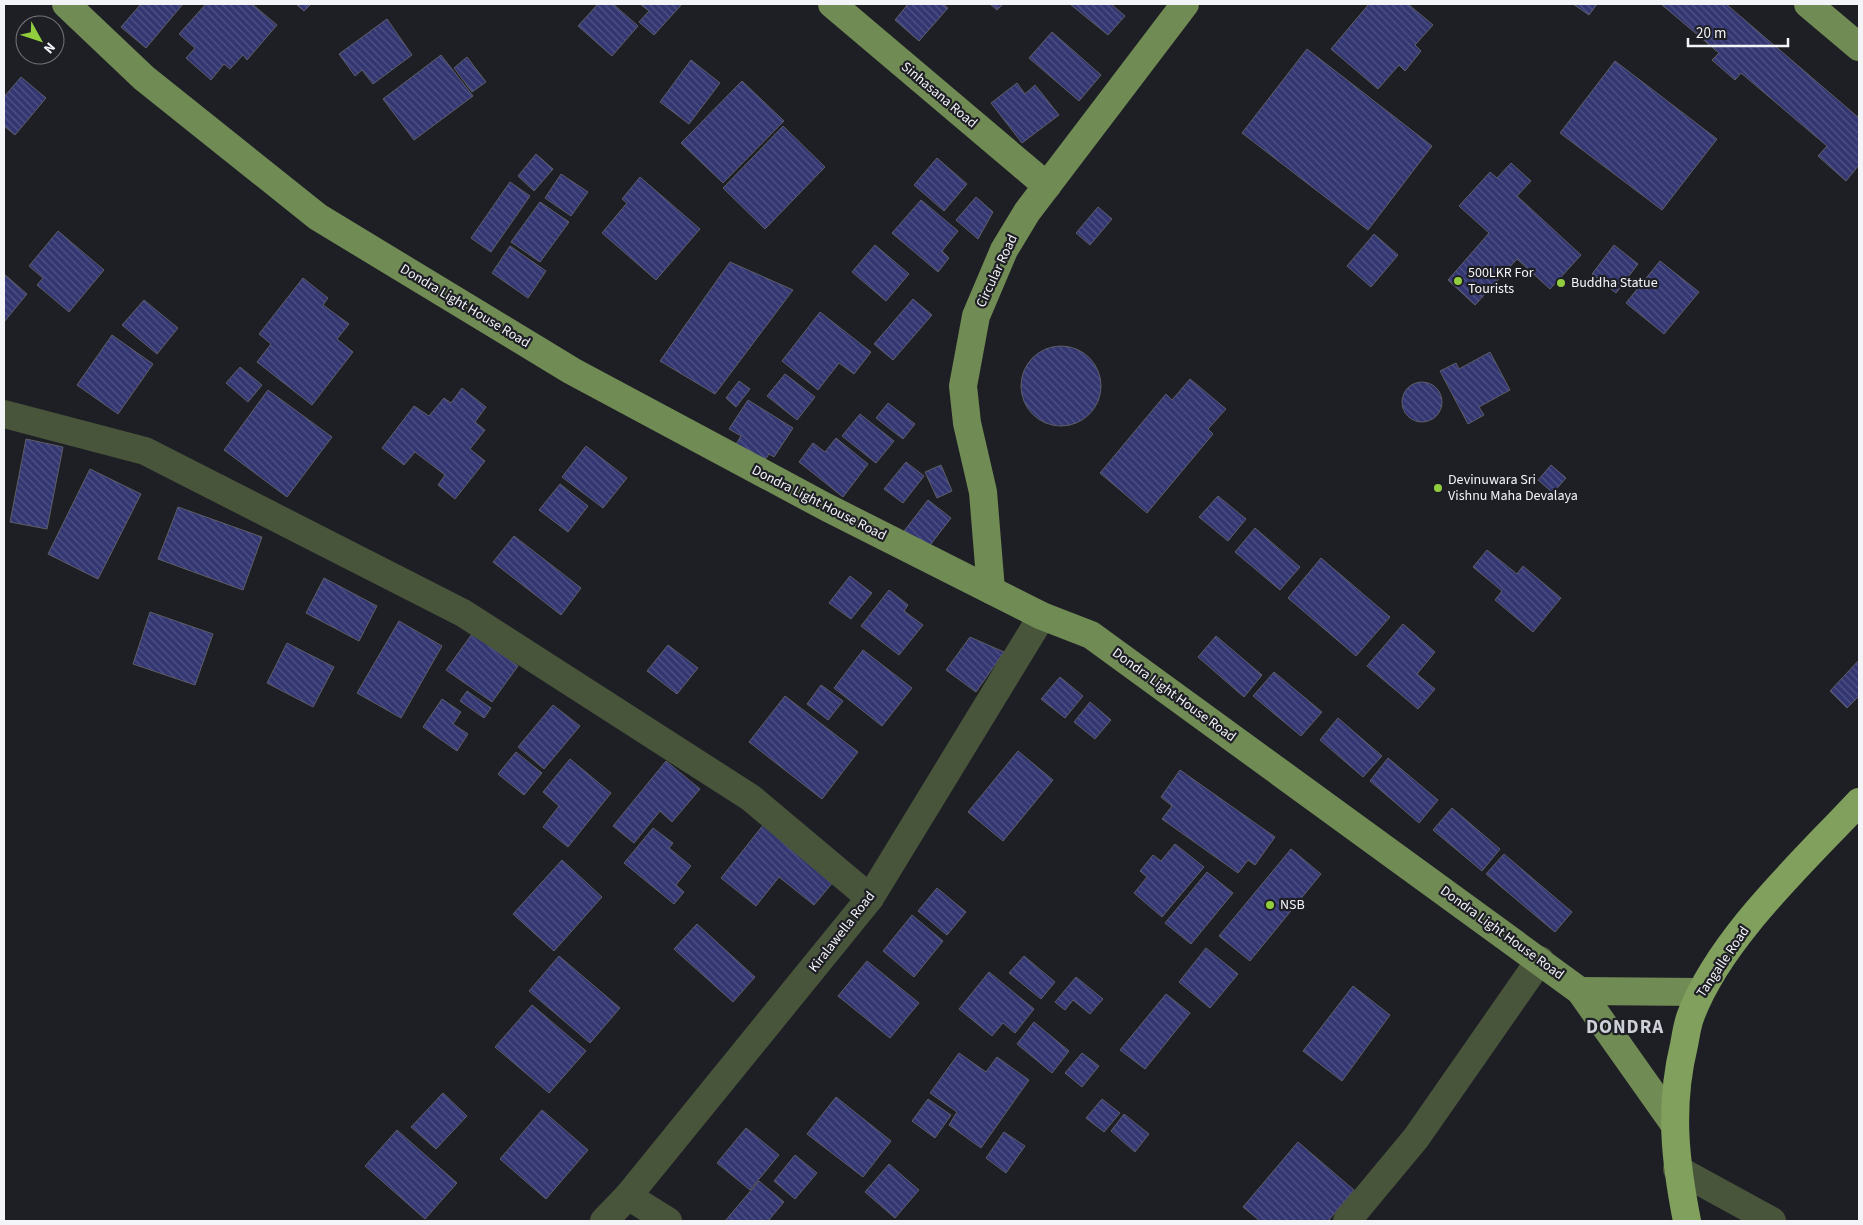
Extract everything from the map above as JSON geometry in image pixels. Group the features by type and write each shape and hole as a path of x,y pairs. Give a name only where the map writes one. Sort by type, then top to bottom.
{"highway":[{"name":"Tangalle Road","path":"1687,1221 1677,1169 1674,1124 1678,1067 1690,1017 1700,992 1731,946 1758,912 1859,802"}],"main road":[{"name":"Dondra Light House Road","path":"66,4 144,78 318,217 572,371 826,507 1042,616 1091,635 1540,960 1580,991 1674,1124"},
{"name":"Sinhasana Road","path":"832,4 1046,186"},
{"name":"Circular Road","path":"991,590 983,492 967,423 963,386 976,316 988,284 1013,235 1046,186 1185,4"},
{"path":"1808,4 1859,47"},
{"path":"1580,991 1700,992"}],"street":[{"path":"4,414 144,451 462,613 751,798 870,898"},
{"name":"Kiralawella Road","path":"604,1221 628,1196 870,898 1042,616"},
{"path":"1347,1221 1416,1138 1540,960"},
{"path":"1677,1169 1772,1221"},
{"path":"628,1196 668,1221"}],"building":[{"path":"141,4 183,4 146,48 121,27"},
{"path":"206,4 252,4 277,25 247,60 243,55 230,69 224,64 211,80 186,58 195,48 179,34"},
{"path":"296,4 311,4 304,11"},
{"path":"598,4 613,4 638,26 612,56 578,26"},
{"path":"640,4 682,4 654,35 639,22 649,11"},
{"path":"908,4 943,4 948,8 919,41 895,20"},
{"path":"990,4 1003,4 997,10"},
{"path":"1070,4 1111,4 1125,16 1108,35"},
{"path":"1369,4 1408,4 1433,25 1415,45 1421,51 1405,71 1399,65 1378,89 1331,49"},
{"path":"1573,4 1597,4 1589,15"},
{"path":"1661,4 1726,4 1859,118 1859,165 1846,181 1818,156 1827,146 1741,73 1735,80 1712,60 1719,53"},
{"path":"387,19 412,55 373,84 362,70 355,76 339,54"},
{"path":"1052,32 1101,75 1079,101 1029,58"},
{"path":"1307,49 1432,146 1368,230 1242,133"},
{"path":"441,55 473,96 414,140 383,99"},
{"path":"467,57 486,82 472,92 454,68"},
{"path":"691,60 720,83 689,124 660,102"},
{"path":"1615,61 1717,139 1662,210 1560,133"},
{"path":"21,77 46,98 15,135 4,126 4,97"},
{"path":"742,81 784,121 723,183 681,143"},
{"path":"1017,83 1025,94 1035,85 1059,115 1022,143 991,103"},
{"path":"783,126 825,167 765,229 723,188"},
{"path":"536,154 553,169 534,191 518,176"},
{"path":"937,158 967,184 944,211 914,185"},
{"path":"1511,163 1531,181 1517,196 1581,255 1550,289 1517,259 1475,305 1448,280 1489,233 1459,206 1490,172 1497,178"},
{"path":"561,174 588,192 571,216 545,198"},
{"path":"640,177 700,229 656,280 602,233 627,203 622,199"},
{"path":"510,182 530,196 491,252 471,238"},
{"path":"976,197 993,212 978,239 956,220"},
{"path":"921,200 958,231 942,251 949,258 938,272 892,233"},
{"path":"540,202 569,222 540,262 511,242"},
{"path":"1098,207 1112,219 1090,245 1076,233"},
{"path":"58,231 104,270 69,312 37,285 43,278 29,266"},
{"path":"1374,234 1398,255 1371,287 1347,266"},
{"path":"875,245 909,274 886,301 852,272"},
{"path":"1614,245 1638,264 1616,293 1592,274"},
{"path":"510,246 546,271 528,298 492,273"},
{"path":"1660,261 1699,292 1664,334 1626,303"},
{"path":"730,262 793,290 715,394 660,361"},
{"path":"4,274 27,294 4,322"},
{"path":"303,278 328,298 323,305 349,324 337,339 353,352 312,405 257,362 271,344 259,334"},
{"path":"913,299 932,315 893,360 874,344"},
{"path":"144,300 178,328 157,354 122,325"},
{"path":"820,312 871,352 854,374 839,363 818,390 782,361"},
{"path":"112,335 153,364 118,414 77,385"},
{"path":"1061,346 1076,349 1089,358 1098,371 1101,386 1098,401 1089,414 1076,423 1061,426 1046,423 1033,414 1024,401 1021,386 1024,371 1033,358 1046,349"},
{"path":"1490,352 1510,390 1479,407 1484,415 1468,424 1440,371 1456,363 1459,369"},
{"path":"240,367 262,385 248,402 226,383"},
{"path":"785,374 815,397 797,420 767,396"},
{"path":"1190,379 1226,409 1208,429 1213,434 1147,513 1100,473 1166,394 1172,400"},
{"path":"739,381 750,389 736,407 726,398"},
{"path":"1422,382 1436,388 1442,402 1436,416 1422,422 1408,416 1402,402 1408,388"},
{"path":"462,388 486,407 475,422 485,430 470,449 485,461 455,499 438,485 445,475 415,452 404,465 382,448 414,406 429,416 444,398 451,403"},
{"path":"268,390 332,437 287,497 224,450"},
{"path":"748,400 793,428 774,457 769,454 763,463 735,446 741,436 729,429"},
{"path":"888,403 915,424 903,439 876,418"},
{"path":"860,414 894,441 876,463 842,436"},
{"path":"836,438 868,464 843,497 799,462 813,443 825,452"},
{"path":"26,439 63,447 47,529 10,522"},
{"path":"586,446 627,478 603,508 562,477"},
{"path":"906,462 924,476 903,503 884,489"},
{"path":"941,465 952,491 937,498 925,472"},
{"path":"1551,465 1566,478 1553,493 1538,480"},
{"path":"90,469 141,494 98,579 48,554"},
{"path":"560,484 588,506 568,532 539,510"},
{"path":"1218,496 1246,519 1228,541 1199,517"},
{"path":"928,500 951,518 924,553 901,535"},
{"path":"178,507 262,537 243,590 158,559"},
{"path":"1255,528 1300,567 1280,590 1235,552"},
{"path":"514,536 581,588 561,615 493,562"},
{"path":"1487,550 1517,574 1523,566 1561,598 1533,632 1495,600 1502,591 1473,567"},
{"path":"1321,558 1390,617 1356,656 1288,598"},
{"path":"850,576 872,593 851,619 829,603"},
{"path":"324,578 377,606 359,641 306,613"},
{"path":"889,590 908,605 904,611 923,625 899,655 861,626"},
{"path":"150,612 213,634 195,685 133,664"},
{"path":"399,621 442,646 401,718 357,693"},
{"path":"1403,624 1435,652 1417,674 1435,689 1418,709 1367,666"},
{"path":"472,634 518,666 492,702 446,670"},
{"path":"1216,636 1262,675 1244,697 1198,657"},
{"path":"970,637 1004,652 976,692 946,670"},
{"path":"287,643 334,667 313,707 267,683"},
{"path":"668,645 698,668 677,694 647,671"},
{"path":"863,650 912,688 882,726 834,688"},
{"path":"1859,660 1859,696 1847,708 1830,691"},
{"path":"1274,672 1322,712 1301,736 1253,696"},
{"path":"1060,677 1083,696 1065,718 1041,699"},
{"path":"821,685 843,701 828,720 807,704"},
{"path":"467,691 491,708 484,718 460,701"},
{"path":"785,696 858,752 822,799 749,742"},
{"path":"442,699 461,712 453,724 468,734 457,751 423,727"},
{"path":"1090,702 1111,720 1095,739 1074,722"},
{"path":"553,705 580,726 544,769 518,747"},
{"path":"1338,718 1382,756 1363,777 1320,740"},
{"path":"1018,751 1053,780 1003,841 968,812"},
{"path":"516,752 542,773 524,795 498,774"},
{"path":"1388,758 1438,800 1419,823 1370,781"},
{"path":"570,759 611,793 568,847 543,827 559,806 543,792"},
{"path":"666,761 700,789 672,822 660,811 634,843 613,826"},
{"path":"1180,770 1275,837 1255,865 1248,860 1238,873 1162,819 1172,806 1161,797"},
{"path":"1452,808 1500,849 1482,871 1433,830"},
{"path":"764,824 834,881 814,905 779,877 756,906 721,878"},
{"path":"653,828 673,843 669,848 691,866 676,885 684,892 674,904 624,863"},
{"path":"1175,844 1204,867 1162,917 1134,893 1147,877 1140,871 1153,855 1161,861"},
{"name":"NSB","path":"1291,849 1321,874 1250,961 1219,936"},
{"path":"1504,854 1572,912 1555,932 1486,874"},
{"path":"562,860 602,897 554,951 513,914"},
{"path":"1207,872 1233,893 1191,944 1165,923"},
{"path":"937,888 966,912 947,935 918,911"},
{"path":"912,915 943,941 914,977 883,951"},
{"path":"697,924 755,977 733,1002 674,949"},
{"path":"1206,948 1238,974 1210,1008 1179,982"},
{"path":"559,956 620,1008 590,1043 529,991"},
{"path":"1024,956 1055,982 1041,999 1009,973"},
{"path":"867,961 919,1003 890,1038 838,996"},
{"path":"989,972 1034,1009 1015,1033 1003,1023 992,1036 959,1009"},
{"path":"1076,977 1103,999 1090,1014 1073,1000 1065,1010 1055,1002"},
{"path":"1353,986 1390,1015 1342,1081 1303,1051"},
{"path":"1166,994 1190,1013 1145,1069 1120,1050"},
{"path":"532,1005 586,1051 549,1093 495,1047"},
{"path":"1034,1022 1069,1051 1052,1073 1017,1044"},
{"path":"959,1053 986,1072 997,1057 1029,1080 981,1148 949,1125 957,1112 930,1093"},
{"path":"1082,1053 1099,1066 1082,1087 1065,1073"},
{"path":"443,1093 467,1116 436,1149 411,1127"},
{"path":"836,1097 891,1141 863,1177 807,1134"},
{"path":"928,1099 951,1115 935,1138 912,1121"},
{"path":"1102,1099 1120,1113 1104,1132 1086,1118"},
{"path":"542,1110 588,1150 546,1199 500,1159"},
{"path":"1124,1114 1149,1134 1135,1152 1111,1131"},
{"path":"746,1128 779,1155 750,1190 717,1163"},
{"path":"397,1130 457,1183 425,1219 365,1166"},
{"path":"1004,1132 1025,1146 1006,1173 986,1158"},
{"path":"1298,1142 1354,1190 1328,1221 1260,1221 1243,1207"},
{"path":"795,1155 817,1173 795,1199 774,1181"},
{"path":"889,1164 919,1190 895,1218 865,1192"},
{"path":"759,1181 784,1202 768,1221 725,1221"}],"place":[{"name":"500LKR For Tourists","path":"1458,281"},
{"name":"Buddha Statue","path":"1561,283"},
{"name":"Devinuwara Sri Vishnu Maha Devalaya","path":"1438,488"},
{"name":"NSB","path":"1270,905"}],"district":[{"name":"DONDRA","path":"1625,1027"}]}
